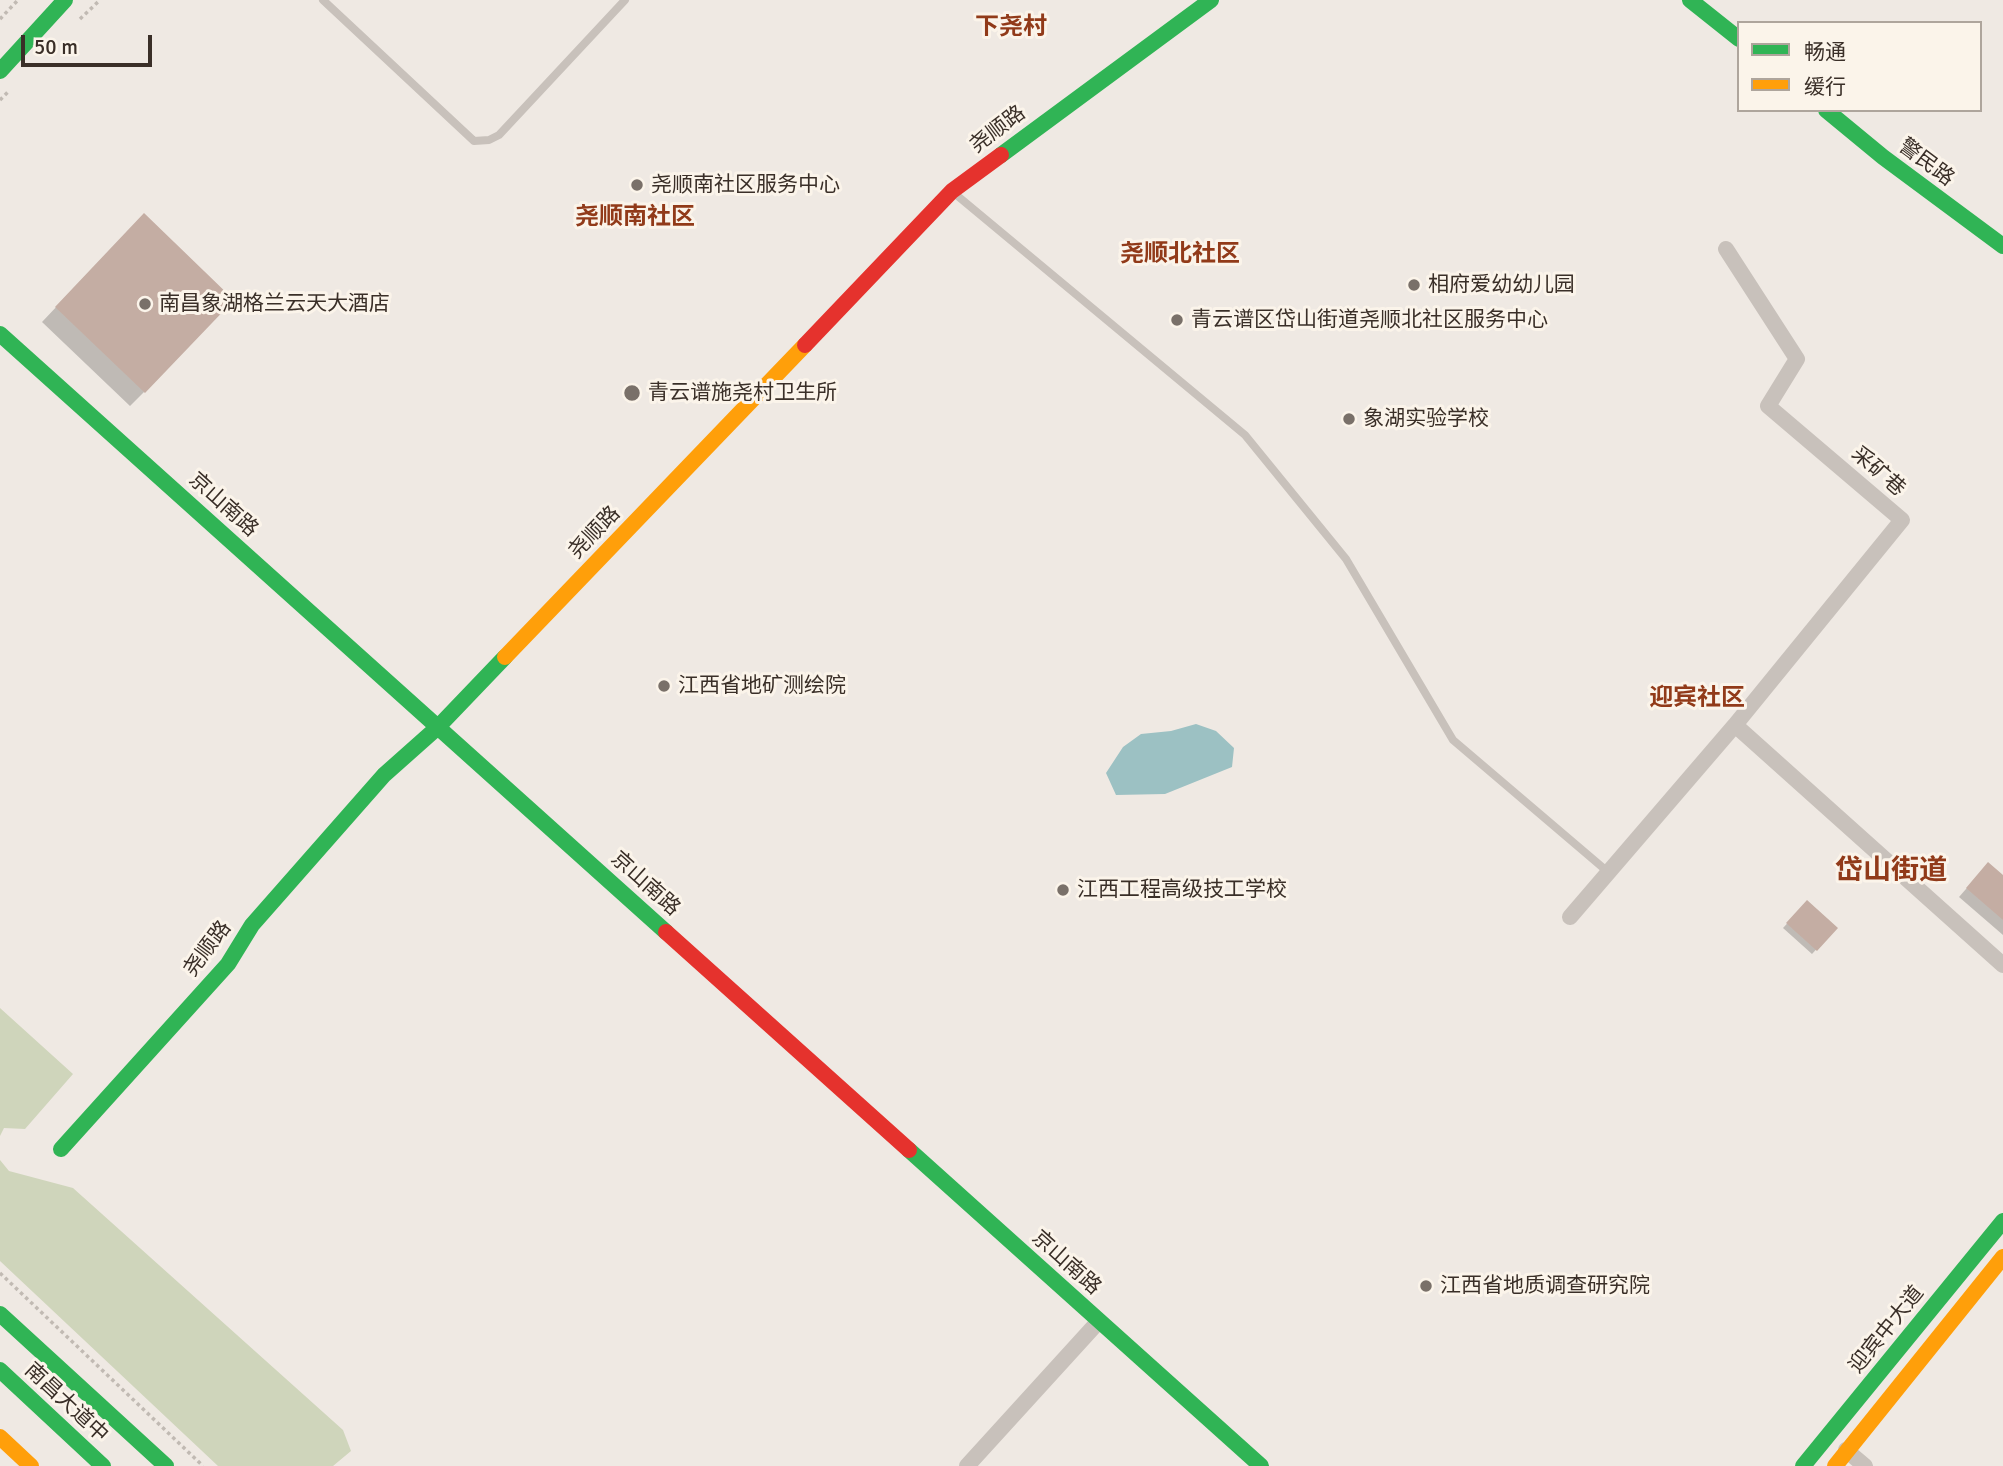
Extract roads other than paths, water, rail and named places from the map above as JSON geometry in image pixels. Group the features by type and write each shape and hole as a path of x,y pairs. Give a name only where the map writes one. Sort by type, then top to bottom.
{"main road":[{"path":"0,71 65,0"},
{"name":"尧顺路","path":"61,1149 228,964 252,925 375,785 438,727 952,191 1211,0"},
{"path":"1690,0 1737,37"},
{"name":"警民路","path":"1828,112 1883,157 2003,246"},
{"name":"京山南路","path":"0,334 1261,1466"},
{"name":"迎宾中大道","path":"1803,1466 2003,1221"},
{"path":"1835,1466 2003,1257"},
{"path":"0,1314 166,1466"},
{"name":"南昌大道中","path":"0,1370 105,1466"},
{"path":"0,1437 27,1463"}],"street":[{"name":"采矿巷","path":"1570,916 1735,724 1902,520 1768,406 1797,359 1727,249"},
{"path":"1735,724 2003,965"},
{"path":"967,1466 1099,1321"},
{"path":"1846,1450 1865,1466"}],"lane":[{"path":"323,0 474,141 489,141 499,135 625,0"},
{"path":"952,191 1245,435 1346,559 1453,740 1608,872"}],"water":[{"path":"1196,724 1216,731 1234,748 1232,767 1165,794 1116,795 1106,773 1123,747 1141,734 1171,731"}],"place":[{"name":"尧顺南社区服务中心","path":"637,185"},
{"name":"相府爱幼幼儿园","path":"1414,285"},
{"name":"南昌象湖格兰云天大酒店","path":"145,304"},
{"name":"青云谱区岱山街道尧顺北社区服务中心","path":"1177,320"},
{"name":"青云谱施尧村卫生所","path":"632,393"},
{"name":"象湖实验学校","path":"1349,419"},
{"name":"江西省地矿测绘院","path":"664,686"},
{"name":"江西工程高级技工学校","path":"1063,890"},
{"name":"江西省地质调查研究院","path":"1426,1286"}],"district":[{"name":"下尧村","path":"1011,28"},
{"name":"尧顺南社区","path":"635,218"},
{"name":"尧顺北社区","path":"1180,255"},
{"name":"迎宾社区","path":"1697,699"},
{"name":"岱山街道","path":"1891,872"}]}
